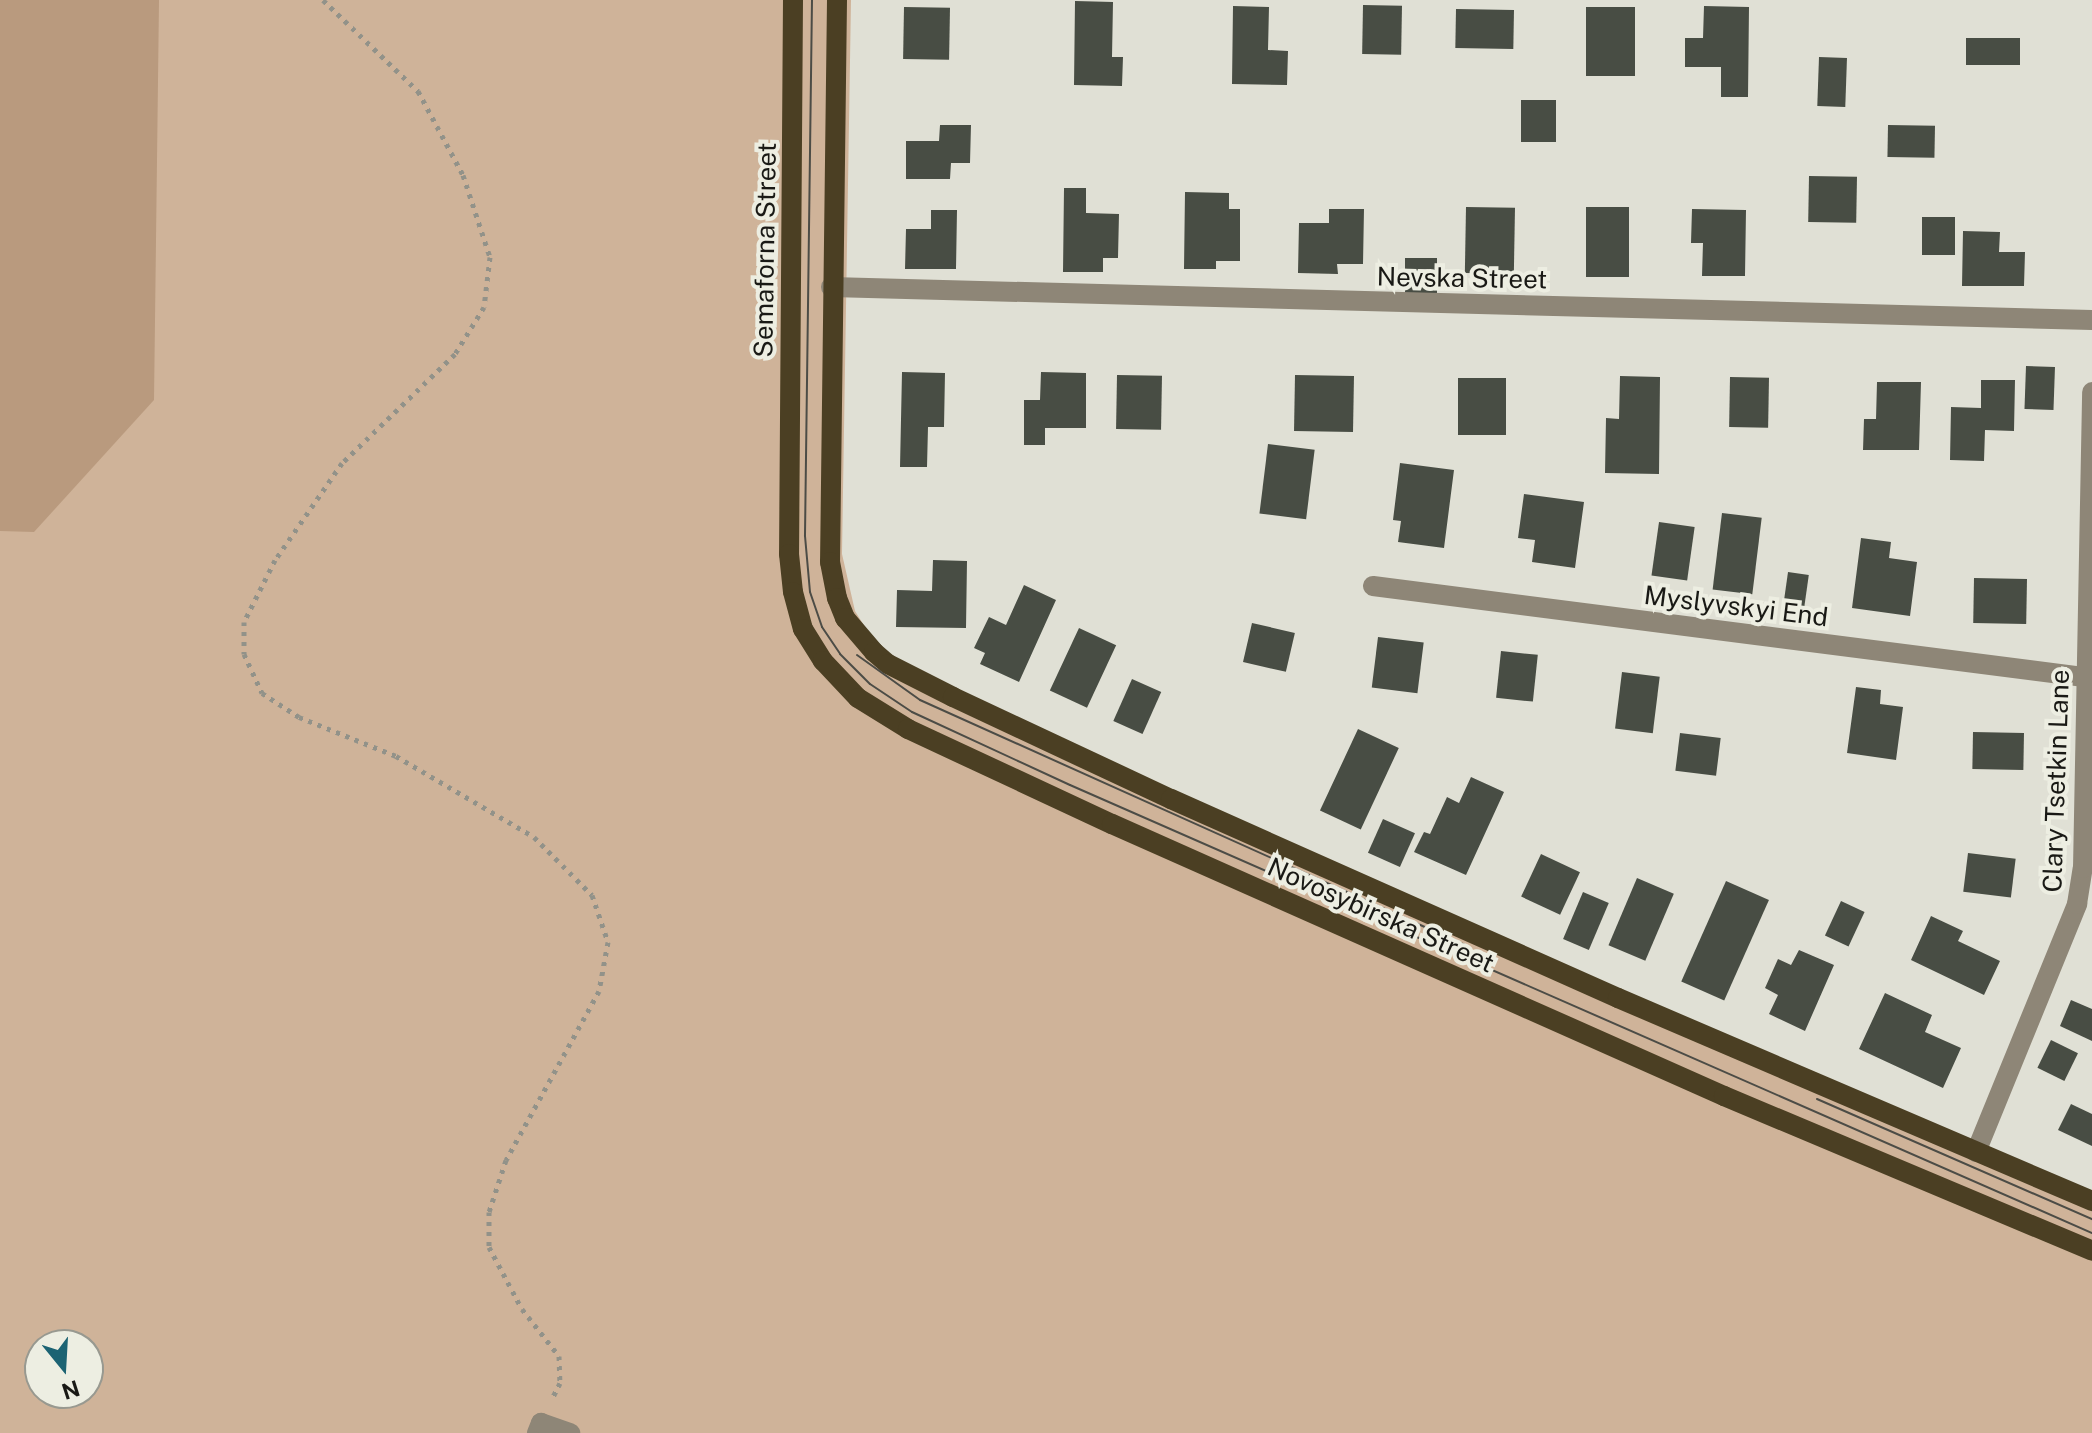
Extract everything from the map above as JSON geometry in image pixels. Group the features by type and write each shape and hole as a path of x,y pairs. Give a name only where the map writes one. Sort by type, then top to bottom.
{"main road":[{"name":"Semaforna Street","path":"789,501 793,0"},
{"path":"831,287 837,0"},
{"name":"Novosybirska Street","path":"831,287 830,562 837,598 860,639 888,664 1213,818 2092,1201"},
{"name":"Novosybirska Street","path":"789,501 793,592 803,629 823,661 858,698 908,729 1112,824 1724,1096 2092,1251"}],"street":[{"name":"Nevska Street","path":"831,287 2092,320"},
{"name":"Clary Tsetkin Lane","path":"1976,1152 2077,904 2083,868 2090,678 2092,392"},
{"name":"Myslyvskyi End","path":"1373,586 2090,678"},
{"path":"539,1428 570,1433"}],"path":[{"path":"323,0 418,91 463,175 490,257 484,307 455,354 342,463 292,535 275,560 244,622 244,654 262,693 299,717 396,756 534,837 592,895 608,942 599,991 506,1160 489,1212 489,1247 522,1309 559,1356 560,1383 539,1428"}],"shaded area":[{"path":"0,0 851,0 842,554 855,611 888,664 2092,1201 2092,1433 0,1433"},
{"path":"0,0 159,0 154,400 34,532 0,531"}],"building":[{"path":"1075,1 1113,2 1112,57 1123,57 1122,86 1074,85"},
{"path":"1363,5 1402,6 1401,55 1362,54"},
{"path":"1233,6 1269,7 1268,50 1288,51 1287,85 1232,84"},
{"path":"1704,6 1749,7 1748,97 1721,97 1721,67 1685,67 1685,38 1703,38"},
{"path":"904,7 950,8 949,60 903,59"},
{"path":"1586,7 1635,7 1635,76 1586,76"},
{"path":"1456,9 1514,10 1513,49 1455,48"},
{"path":"1966,38 2020,38 2020,65 1966,65"},
{"path":"1819,57 1847,58 1845,107 1817,106"},
{"path":"1521,100 1556,100 1556,142 1521,142"},
{"path":"940,125 971,125 970,163 951,163 950,179 906,179 906,141 939,141"},
{"path":"1888,125 1935,126 1934,158 1887,157"},
{"path":"1809,176 1857,177 1856,223 1808,222"},
{"path":"1064,188 1086,188 1086,213 1119,214 1118,258 1103,258 1103,272 1063,272"},
{"path":"1185,192 1229,193 1229,209 1240,209 1240,261 1216,261 1216,269 1184,269"},
{"path":"1466,207 1515,208 1514,274 1465,273"},
{"path":"1586,207 1629,207 1629,277 1586,277"},
{"path":"1329,209 1364,209 1363,264 1337,264 1338,274 1298,273 1299,223 1329,223"},
{"path":"1692,209 1746,210 1745,276 1702,276 1703,243 1691,243"},
{"path":"931,210 957,210 956,269 905,269 906,229 931,229"},
{"path":"1922,217 1955,217 1955,255 1922,255"},
{"path":"1963,231 2000,232 1999,252 2025,252 2024,286 1962,286"},
{"path":"1405,258 1437,258 1437,293 1405,293"},
{"path":"2026,366 2055,367 2053,410 2024,409"},
{"path":"902,372 945,373 944,427 928,427 927,467 900,467"},
{"path":"1041,372 1086,373 1086,428 1045,428 1045,445 1024,445 1024,400 1040,400"},
{"path":"1117,375 1162,376 1161,430 1116,429"},
{"path":"1295,375 1354,376 1353,432 1294,431"},
{"path":"1620,376 1660,377 1659,474 1605,473 1606,418 1619,419"},
{"path":"1730,377 1769,378 1768,428 1729,427"},
{"path":"1458,378 1506,378 1506,435 1458,435"},
{"path":"1981,380 2015,380 2014,431 1985,430 1984,461 1950,460 1951,407 1981,408"},
{"path":"1877,382 1921,382 1919,450 1863,450 1864,419 1876,419"},
{"path":"1268,444 1315,450 1306,519 1259,513"},
{"path":"1400,463 1454,470 1444,548 1398,542 1401,521 1393,520"},
{"path":"1524,494 1584,502 1575,568 1532,562 1535,540 1518,538"},
{"path":"1722,513 1762,518 1752,594 1713,589"},
{"path":"1659,522 1695,527 1687,580 1651,575"},
{"path":"1861,538 1891,542 1889,558 1917,562 1910,616 1852,608"},
{"path":"933,560 967,561 966,628 896,627 897,590 932,591"},
{"path":"1788,572 1809,575 1804,611 1783,608"},
{"path":"1974,578 2027,579 2026,624 1973,623"},
{"path":"1024,585 1056,600 1019,682 980,664 985,653 974,648 989,617 1006,625"},
{"path":"1252,623 1295,633 1286,672 1243,662"},
{"path":"1079,628 1116,645 1087,708 1050,691"},
{"path":"1378,637 1424,643 1417,693 1372,688"},
{"path":"1501,651 1538,655 1533,702 1496,698"},
{"path":"1622,672 1660,677 1653,733 1615,729"},
{"path":"1132,679 1161,692 1143,734 1113,721"},
{"path":"1856,687 1881,690 1880,704 1903,707 1896,760 1847,753"},
{"path":"1358,729 1399,748 1361,830 1320,811"},
{"path":"1973,732 2024,733 2023,770 1972,769"},
{"path":"1680,733 1721,738 1716,776 1675,771"},
{"path":"1471,777 1504,792 1466,875 1414,852 1424,832 1430,834 1447,797 1459,803"},
{"path":"1383,819 1415,833 1400,867 1368,853"},
{"path":"1968,853 2016,859 2011,898 1963,892"},
{"path":"1541,854 1580,872 1560,915 1521,897"},
{"path":"1637,878 1674,894 1645,961 1608,945"},
{"path":"1726,881 1769,900 1724,1001 1681,981"},
{"path":"1583,892 1609,903 1589,950 1563,939"},
{"path":"1841,901 1865,912 1849,946 1825,935"},
{"path":"1931,916 1963,931 1958,941 2000,961 1984,995 1911,960"},
{"path":"1799,950 1834,965 1805,1031 1769,1014 1778,995 1765,988 1778,959 1791,965"},
{"path":"1885,993 1932,1015 1925,1032 1961,1048 1943,1088 1859,1049"},
{"path":"2071,1000 2092,1009 2092,1041 2060,1026"},
{"path":"2051,1040 2078,1053 2064,1081 2037,1068"},
{"path":"2071,1104 2092,1114 2092,1146 2058,1130"}],"tram line":[{"path":"812,0 805,536 810,592 822,627 840,654 870,684 912,712 1070,785 2092,1233"},
{"path":"857,655 920,700 1465,945"},
{"path":"1817,1099 2092,1219"}]}
